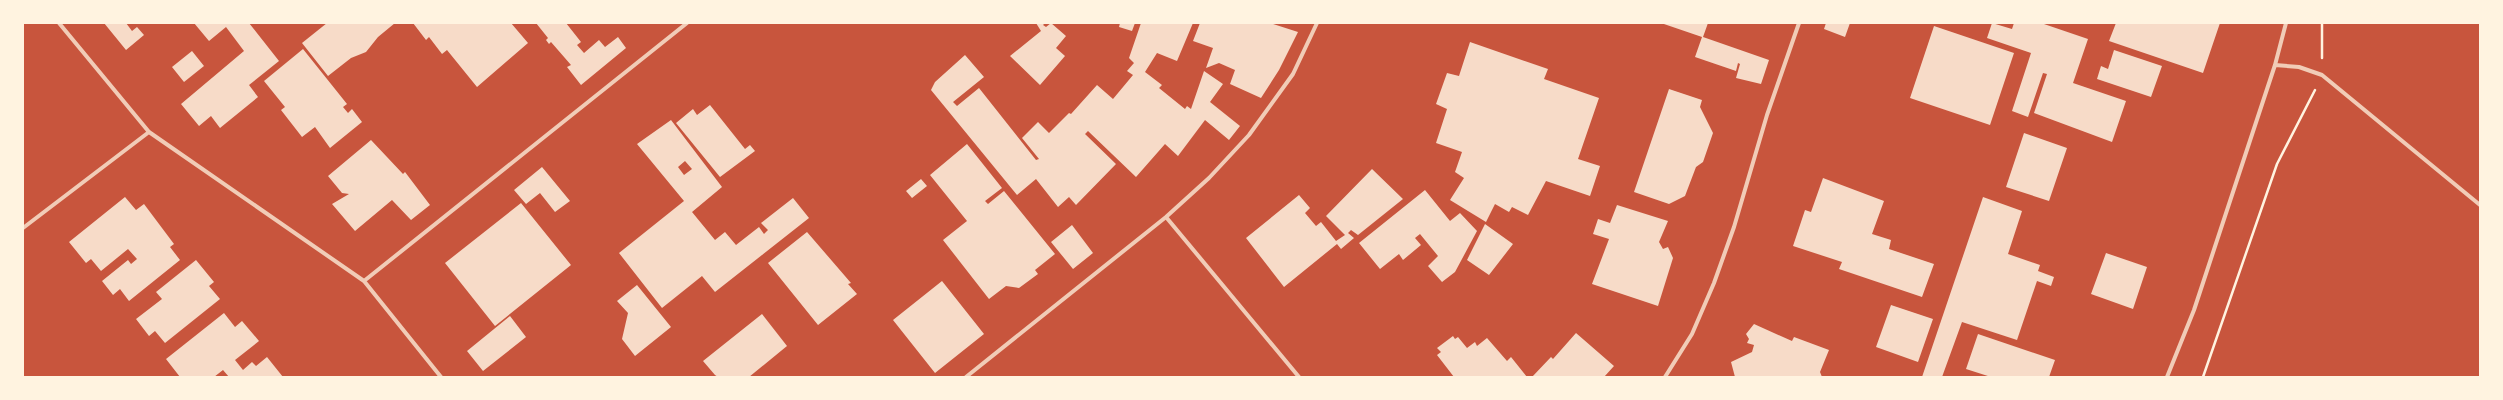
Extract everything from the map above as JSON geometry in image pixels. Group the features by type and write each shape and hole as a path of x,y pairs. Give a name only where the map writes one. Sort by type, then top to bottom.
{"street":[{"path":"59,23 148,132 364,281 441,377"},
{"path":"364,281 687,23"},
{"path":"966,377 1166,217 1209,178 1249,136 1293,74 1317,23"},
{"path":"1665,377 1692,334 1714,283 1734,227 1767,116 1799,23"},
{"path":"2167,377 2194,310 2275,64 2286,23"},
{"path":"2275,64 2299,67 2322,75 2480,205"},
{"path":"23,228 148,132"},
{"path":"1166,217 1300,377"}],"path":[{"path":"2203,377 2277,164 2322,75 2322,23"}],"building":[{"path":"104,23 126,23 132,31 137,27 144,35 126,50"},
{"path":"194,23 249,23 279,61 249,85 258,97 220,128 211,116 199,126 181,104 244,51 226,27 209,41"},
{"path":"327,23 395,23 378,37 366,52 351,58 328,76 302,43"},
{"path":"413,23 511,23 528,43 477,87 447,50 442,54 429,37 426,40"},
{"path":"536,23 566,23 581,42 577,45 584,53 599,40 605,47 618,37 626,48 581,85 567,67 571,65 551,42 549,44 546,40 548,38"},
{"path":"1036,23 1045,23 1043,25 1046,27 1051,23 1066,36 1056,48 1065,56 1040,85 1010,56 1041,31"},
{"path":"1120,23 1135,23 1132,31 1119,27"},
{"path":"1141,23 1193,23 1177,61 1157,53 1145,72 1162,85 1159,88 1185,109 1187,106 1191,109 1204,71 1223,84 1210,102 1240,126 1229,140 1205,120 1178,156 1165,144 1136,177 1088,131 1085,134 1116,164 1076,205 1069,197 1058,207 1036,179 1017,195 931,90 935,82 965,55 984,77 953,102 957,106 979,88 1036,160 1039,159 1022,138 1038,122 1049,133 1069,113 1071,114 1097,85 1113,99 1133,75 1127,71 1134,63 1129,58"},
{"path":"1200,23 1270,23 1298,32 1279,70 1261,98 1230,84 1235,70 1219,63 1206,68 1213,48 1193,41"},
{"path":"1661,23 1708,23 1703,37 1769,60 1761,84 1736,78 1740,64 1738,63 1736,71 1695,57 1702,37"},
{"path":"1826,23 1850,23 1845,37 1824,29"},
{"path":"1992,23 2012,29 2014,23 2041,23 2088,39 2073,83 2126,101 2112,142 2034,113 2047,74 2043,73 2028,117 2012,111 2031,53 1987,38"},
{"path":"2116,23 2220,23 2203,73 2109,41"},
{"path":"1934,26 2014,53 1990,125 1910,98"},
{"path":"1470,42 1548,69 1544,79 1599,98 1578,159 1600,166 1590,196 1546,181 1528,215 1512,207 1509,212 1495,204 1486,222 1450,200 1464,178 1455,172 1462,152 1436,143 1447,109 1436,104 1447,73 1459,76"},
{"path":"303,49 347,104 343,107 348,113 352,109 362,122 330,148 315,127 302,137 281,110 285,107 264,81"},
{"path":"2114,50 2162,66 2151,97 2097,79 2101,66 2108,69"},
{"path":"192,51 204,66 184,82 172,67"},
{"path":"1669,89 1702,100 1700,107 1713,133 1703,162 1696,167 1685,196 1669,204 1634,192"},
{"path":"710,105 745,149 750,145 755,151 720,177 676,123 693,109 697,115"},
{"path":"671,120 722,187 692,212 715,240 725,232 736,245 759,227 764,234 768,230 761,223 793,198 809,218 715,292 702,276 662,308 619,253 684,201 637,144","holes":["685,161 692,169 684,175 678,167"]},
{"path":"2024,133 2067,148 2049,201 2006,187"},
{"path":"371,140 403,174 405,172 430,205 411,220 392,200 355,231 332,204 349,194 342,193 328,176"},
{"path":"967,144 1002,188 985,201 988,204 1004,191 1055,254 1035,270 1038,274 1019,288 1006,286 989,299 943,240 967,221 930,175"},
{"path":"542,167 570,201 555,212 540,193 526,204 514,190"},
{"path":"1372,169 1403,199 1358,235 1351,230 1348,233 1354,238 1341,249 1337,244 1284,287 1246,238 1299,195 1310,208 1305,213 1316,226 1321,222 1336,241 1345,235 1326,216"},
{"path":"1823,178 1884,201 1872,234 1891,240 1889,249 1934,264 1922,297 1839,269 1842,262 1793,246 1805,210 1811,212"},
{"path":"921,179 927,186 912,198 906,191"},
{"path":"1425,190 1450,221 1460,213 1477,231 1455,272 1442,282 1428,266 1438,256 1420,234 1415,238 1421,245 1403,260 1399,254 1380,269 1359,243"},
{"path":"125,197 136,210 144,204 174,244 170,247 180,260 129,301 120,289 113,295 102,281 128,260 131,264 137,259 128,249 101,271 91,259 86,263 69,242"},
{"path":"1983,197 2022,211 2008,254 2040,265 2038,271 2054,277 2051,286 2037,281 2017,340 1962,322 1942,377 1922,377"},
{"path":"521,203 571,265 495,326 445,263"},
{"path":"1617,205 1668,221 1659,242 1663,249 1668,247 1673,258 1658,306 1592,284 1609,239 1593,234 1598,219 1610,223"},
{"path":"1485,224 1513,244 1489,275 1467,260"},
{"path":"1072,225 1093,253 1073,269 1051,242"},
{"path":"807,232 851,283 848,284 857,294 818,325 768,263"},
{"path":"2106,253 2147,267 2133,309 2091,294"},
{"path":"196,260 214,282 209,286 220,299 165,343 155,331 149,336 136,319 162,299 156,292"},
{"path":"942,281 984,334 935,373 893,320"},
{"path":"637,285 671,327 635,356 622,339 628,313 617,301"},
{"path":"1891,305 1933,319 1918,362 1876,347"},
{"path":"224,313 235,327 242,321 259,341 235,360 243,370 252,362 256,366 267,357 283,377 229,377 223,370 214,377 180,377 166,359"},
{"path":"762,314 787,346 749,377 718,377 715,375 703,361"},
{"path":"510,316 526,337 483,371 467,351"},
{"path":"1754,324 1792,341 1794,337 1829,350 1820,372 1822,377 1735,377 1731,362 1752,352 1754,345 1747,343 1749,339 1746,334"},
{"path":"1576,333 1614,366 1604,377 1532,377 1551,357 1553,359"},
{"path":"1978,334 2055,360 2049,377 1991,377 1966,369"},
{"path":"1453,336 1455,339 1458,337 1467,348 1475,342 1477,346 1487,338 1507,361 1511,357 1527,377 1454,377 1437,355 1441,352 1437,348"}]}
